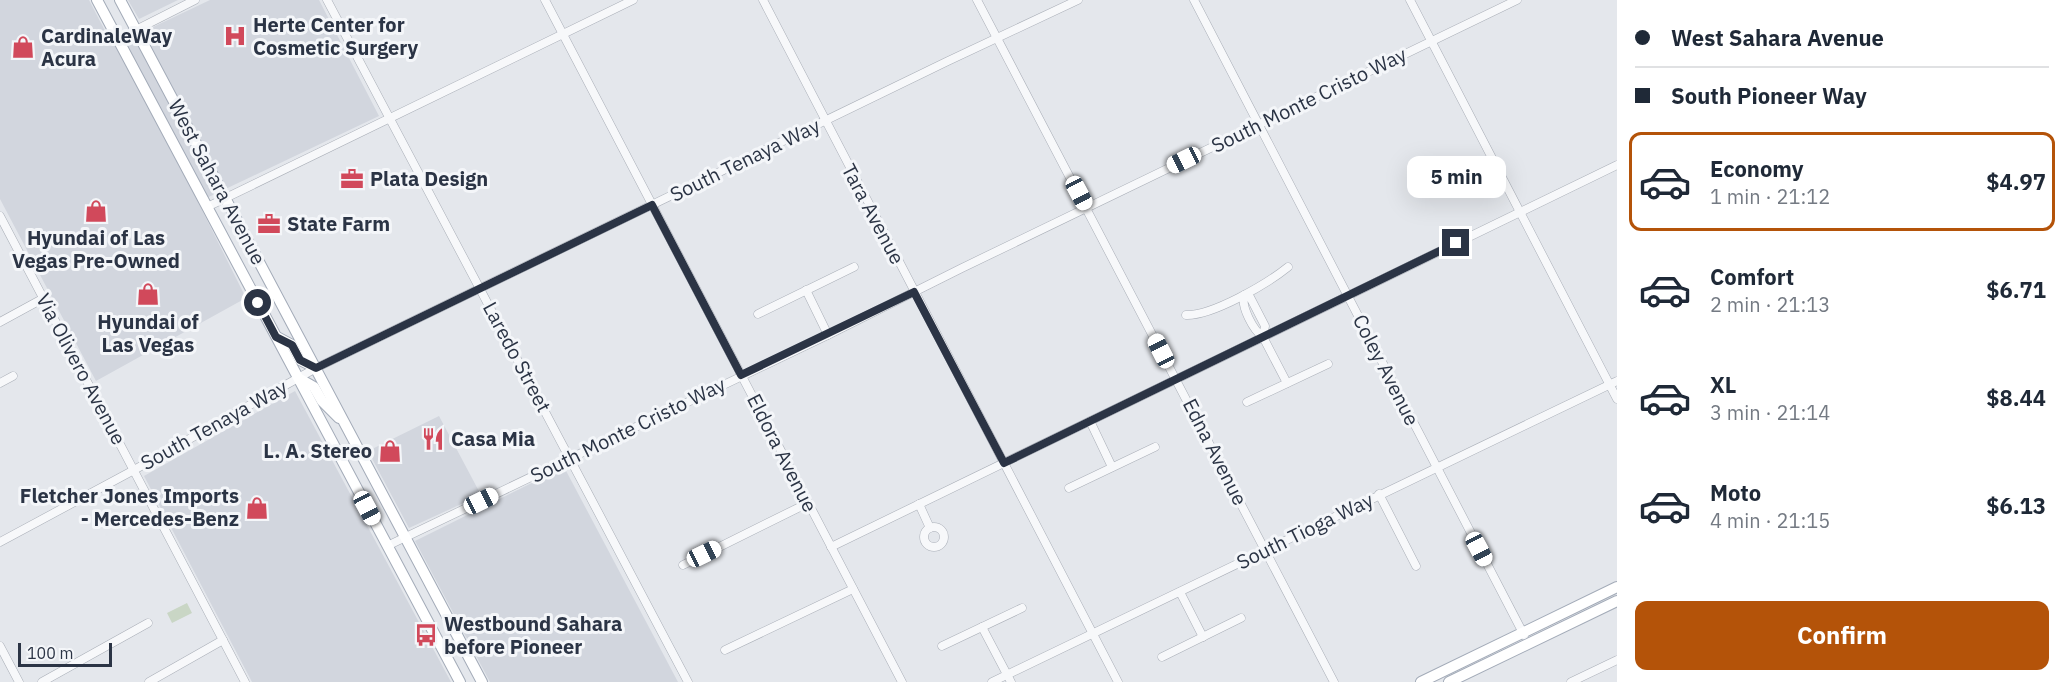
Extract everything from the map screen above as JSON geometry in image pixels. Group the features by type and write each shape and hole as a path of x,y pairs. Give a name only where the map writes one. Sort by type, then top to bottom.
{"main road":[{"name":"West Sahara Avenue","path":"97,0 459,682"},
{"name":"West Sahara Avenue","path":"120,0 482,682"},
{"path":"276,337 292,345 300,360 316,368"},
{"path":"298,378 314,387 322,401 347,427"},
{"path":"1421,682 1617,587"},
{"path":"1449,682 1617,600"}],"street":[{"path":"118,39 195,0"},
{"name":"Laredo Street","path":"327,0 688,682"},
{"name":"Eldora Avenue","path":"545,0 902,682"},
{"path":"207,207 633,0"},
{"name":"Tara Avenue","path":"763,0 1118,682"},
{"name":"Edna Avenue","path":"977,0 1334,682"},
{"name":"South Tenaya Way","path":"0,542 316,368 1078,0"},
{"name":"Coley Avenue","path":"1194,0 1528,643"},
{"path":"1410,0 1520,212 1613,383 1617,399"},
{"name":"South Monte Cristo Way","path":"387,546 828,335 1517,0"},
{"path":"831,547 1617,165"},
{"name":"Via Olivero Avenue","path":"0,216 245,682"},
{"path":"758,314 854,267"},
{"path":"1186,315 1197,316 1244,295 1288,267"},
{"path":"806,290 828,335"},
{"path":"1244,295 1250,297 1265,326 1263,337 1287,383"},
{"path":"0,322 44,298"},
{"path":"1247,402 1328,364"},
{"path":"0,383 13,376"},
{"name":"South Tioga Way","path":"993,682 1009,678 1093,634 1379,494 1613,383"},
{"path":"1090,421 1112,467"},
{"path":"1068,488 1155,447"},
{"path":"1379,494 1416,566"},
{"path":"683,565 808,502"},
{"path":"919,504 930,528"},
{"path":"725,650 853,589"},
{"path":"1180,592 1203,637"},
{"path":"942,646 1022,608"},
{"path":"1161,657 1241,618"},
{"path":"42,682 148,622"},
{"path":"982,627 1009,678"},
{"path":"149,682 223,640"},
{"path":"0,646 19,682"},
{"path":"1571,682 1617,660"}],"shaded area":[{"path":"0,0 89,0 113,46 210,0 319,0 379,116 198,202 246,298 96,381 0,199"},
{"path":"128,0 178,0 139,19"},
{"path":"295,391 451,682 252,682 144,476"},
{"path":"439,416 481,495 409,528 368,451"},
{"path":"564,467 678,682 490,682 415,541"}],"green space":[{"path":"187,603 192,613 172,623 167,613"}],"place":[{"name":"Herte Center for Cosmetic Surgery","path":"235,36"},
{"name":"CardinaleWay Acura","path":"23,47"},
{"name":"Plata Design","path":"352,179"},
{"name":"Hyundai of Las Vegas Pre-Owned","path":"96,211"},
{"name":"State Farm","path":"269,224"},
{"name":"Hyundai of Las Vegas","path":"148,294"},
{"name":"Casa Mia","path":"433,439"},
{"name":"L. A. Stereo","path":"390,451"},
{"name":"Fletcher Jones Imports - Mercedes-Benz","path":"257,508"},
{"name":"Westbound Sahara before Pioneer","path":"426,635"}],"route":[{"path":"258,303 276,337 292,345 300,360 316,368 652,205 741,375 914,292 1004,463 1456,243"}]}
